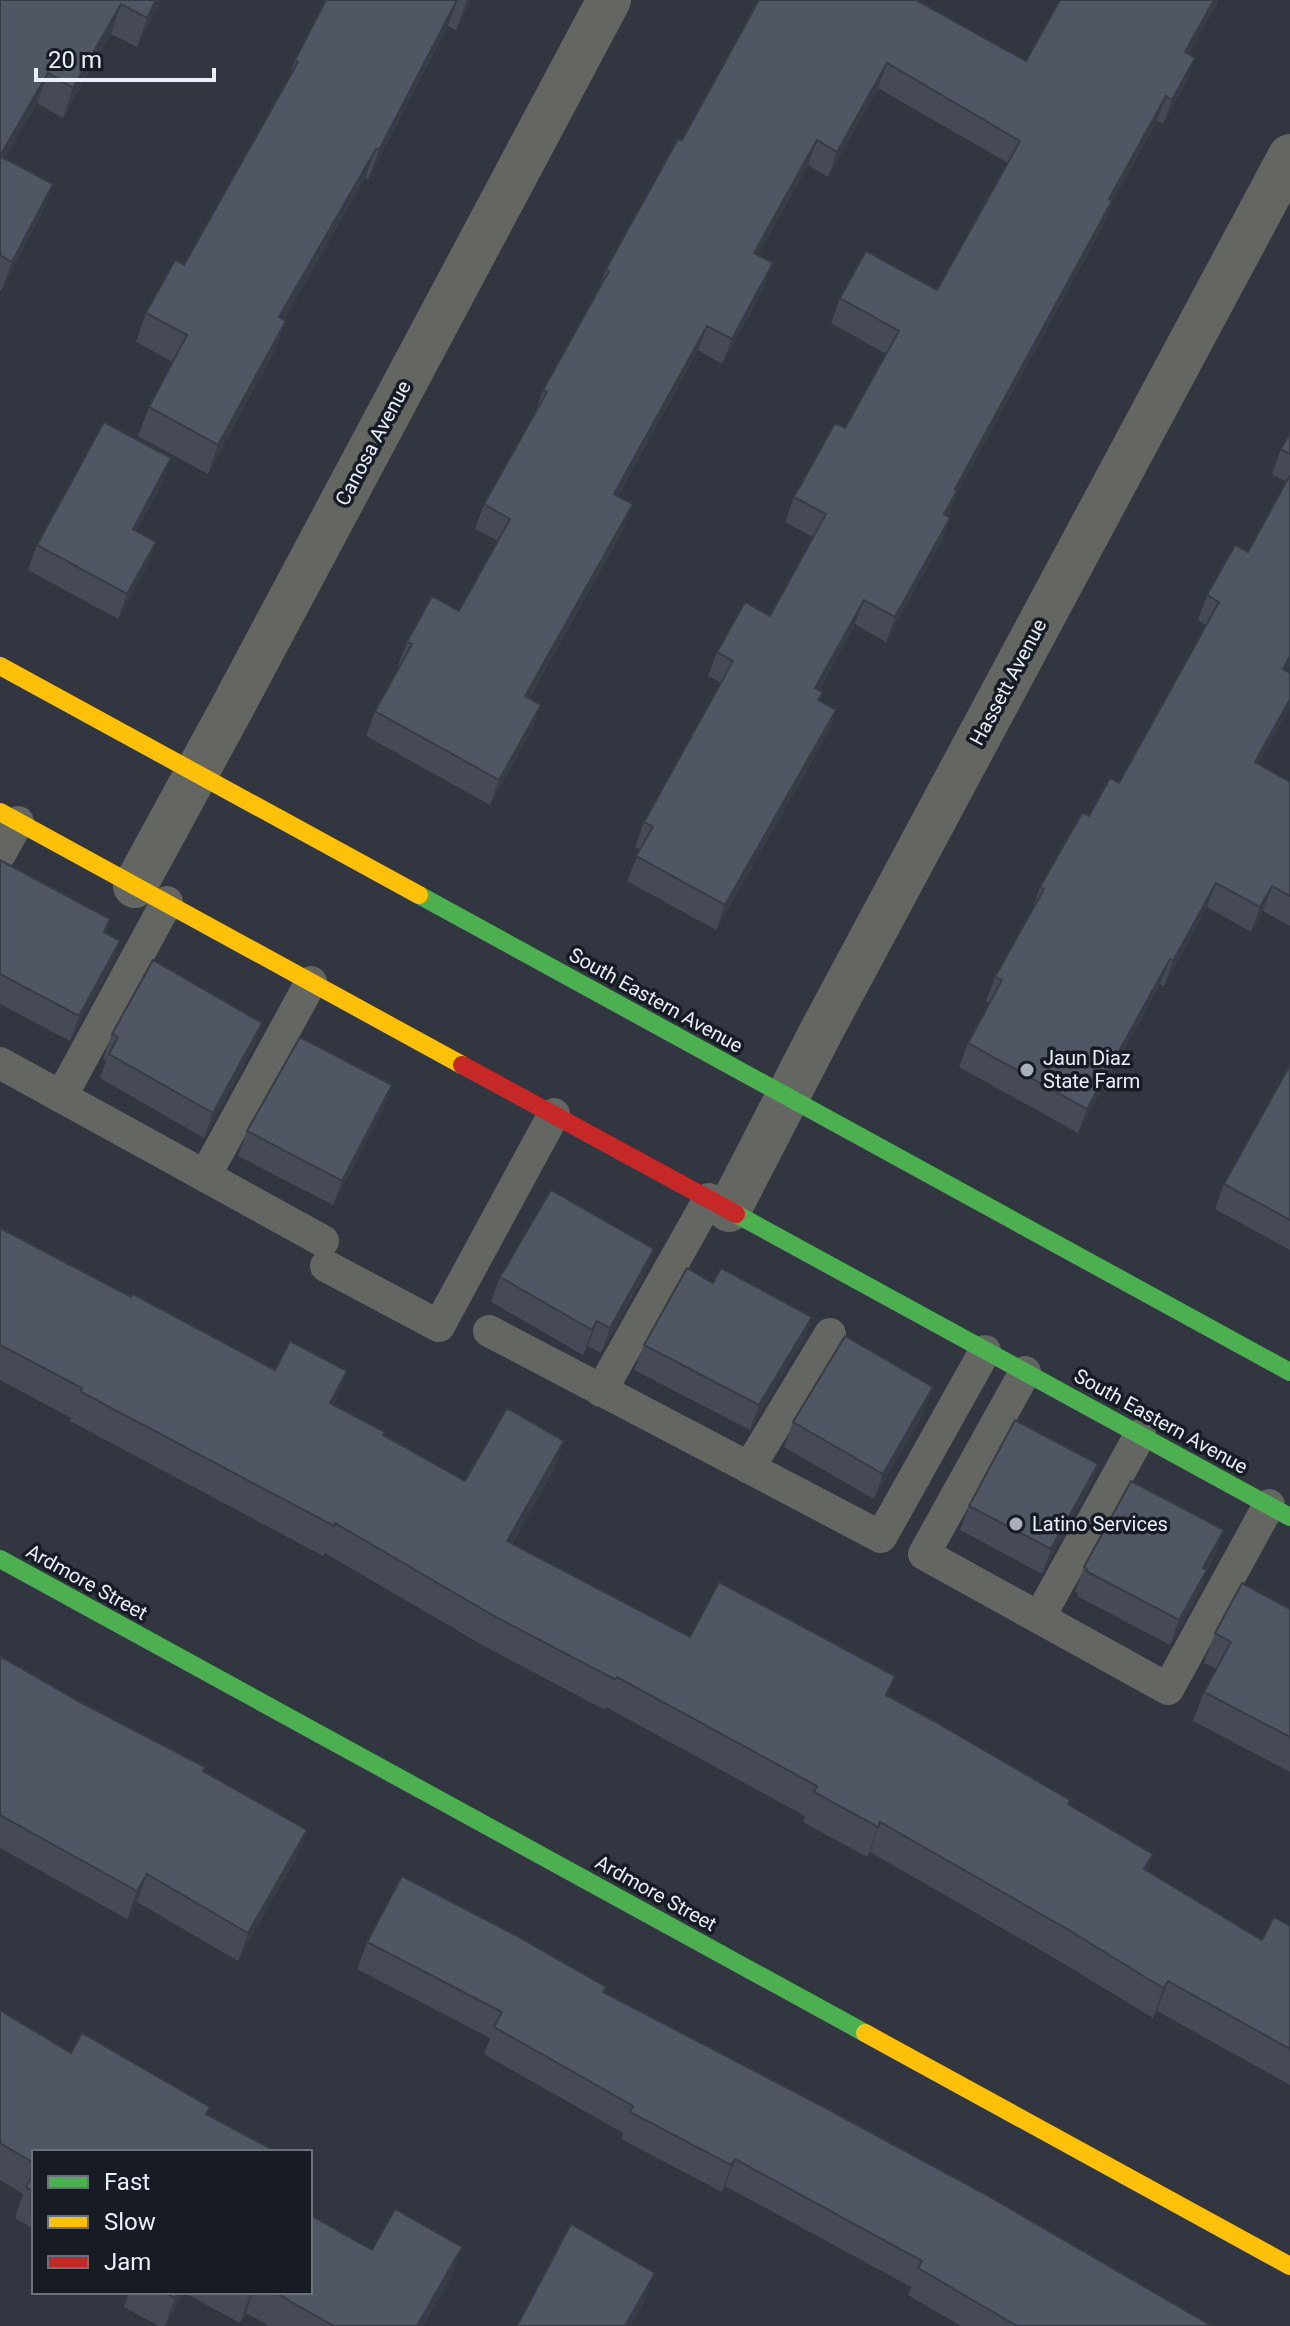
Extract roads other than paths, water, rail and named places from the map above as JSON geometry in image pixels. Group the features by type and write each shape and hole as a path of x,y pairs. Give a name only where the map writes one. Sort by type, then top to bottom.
{"main road":[{"name":"South Eastern Avenue","path":"0,666 1290,1372"},
{"name":"South Eastern Avenue","path":"9,817 1280,1511"},
{"name":"Ardmore Street","path":"0,1559 1290,2266"}],"street":[{"name":"Canosa Avenue","path":"151,894 197,774 609,0"},
{"name":"Hassett Avenue","path":"719,1205 787,1097 1290,156"}],"lane":[{"path":"0,854 9,817"},
{"path":"61,1097 151,894"},
{"path":"205,1176 311,982"},
{"path":"0,1063 205,1176 439,1326 554,1114"},
{"path":"601,1391 719,1205"},
{"path":"489,1331 881,1537 985,1351"},
{"path":"749,1468 830,1334"},
{"path":"1025,1372 924,1554 1168,1689 1280,1511"},
{"path":"1039,1618 1140,1435"}],"place":[{"name":"Jaun Diaz State Farm","path":"1027,1070"},
{"name":"Latino Services","path":"1016,1524"}]}
